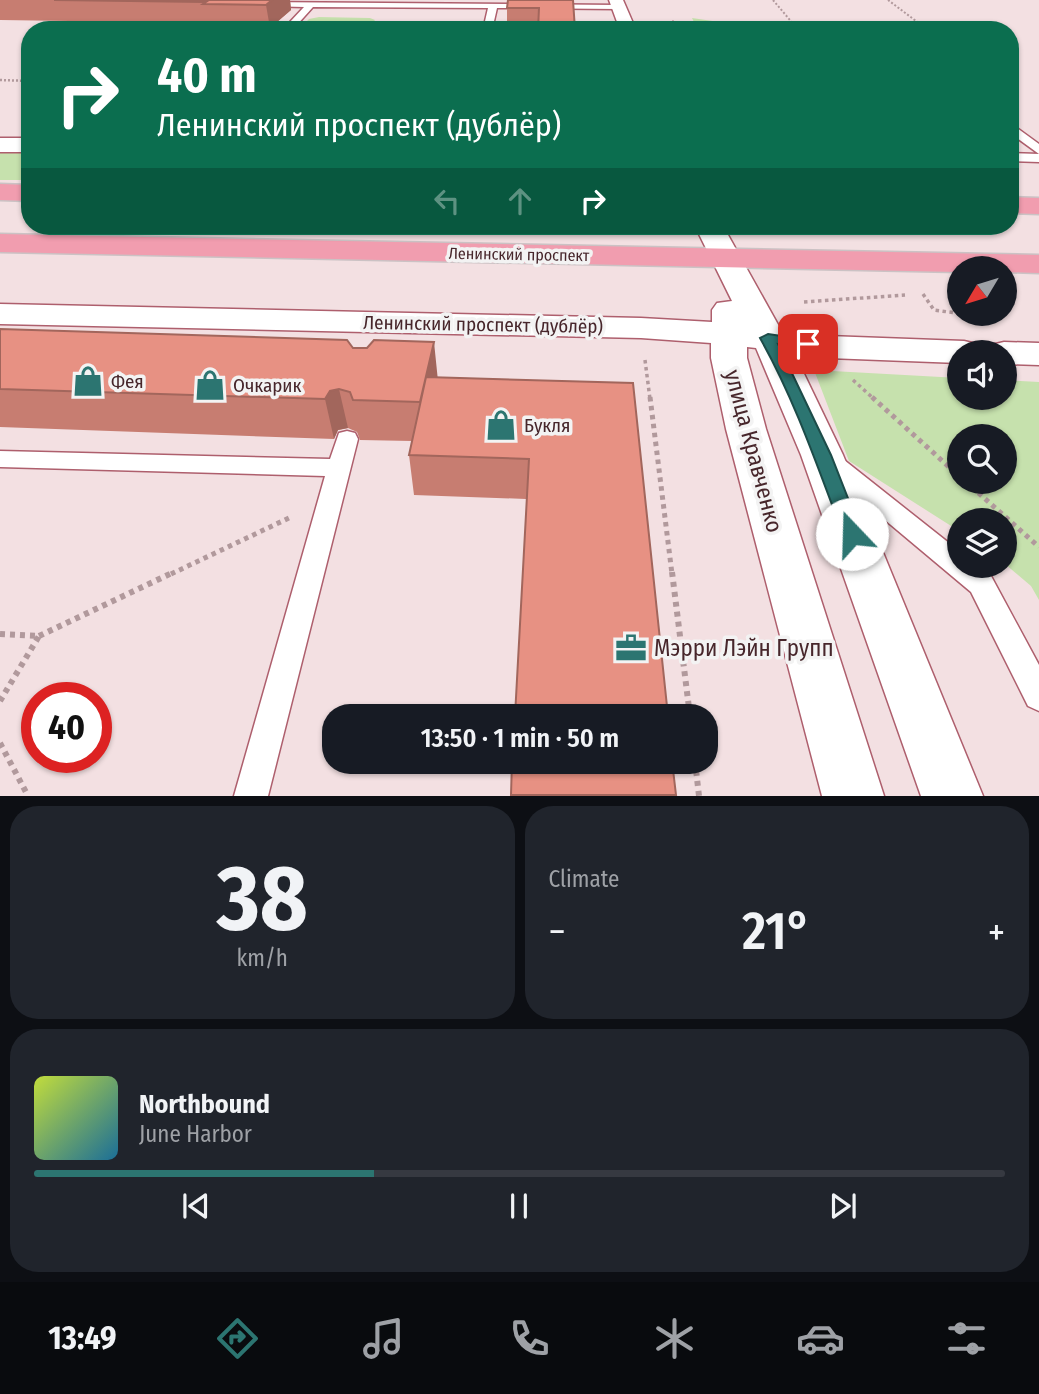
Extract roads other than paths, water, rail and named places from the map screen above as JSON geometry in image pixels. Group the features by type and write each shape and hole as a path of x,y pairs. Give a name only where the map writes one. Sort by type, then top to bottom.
{"main road":[{"path":"0,192 21,193"},
{"path":"1019,205 1039,206"},
{"name":"Ленинский проспект","path":"0,243 1039,264"}],"street":[{"path":"617,3 624,21"},
{"path":"0,145 21,145"},
{"path":"714,235 782,364 822,455 952,796"},
{"name":"улица Кравченко","path":"727,259 729,358 746,429 853,796"},
{"name":"Ленинский проспект (дублёр)","path":"0,314 381,332 641,328 768,338 828,348 947,352"},
{"path":"1009,337 1039,354"}],"lane":[{"path":"211,4 398,2 493,6 617,3"},
{"path":"296,21 311,4"},
{"path":"489,21 493,6"},
{"path":"1019,134 1039,150"},
{"path":"1019,157 1039,158"},
{"path":"251,796 347,439"},
{"path":"822,455 981,583 1039,696"},
{"path":"0,459 338,468"}],"place":[{"name":"Фея","path":"88,381"},
{"name":"Очкарик","path":"210,385"},
{"name":"Букля","path":"501,425"},
{"name":"Мэрри Лэйн Групп","path":"631,648"}]}
